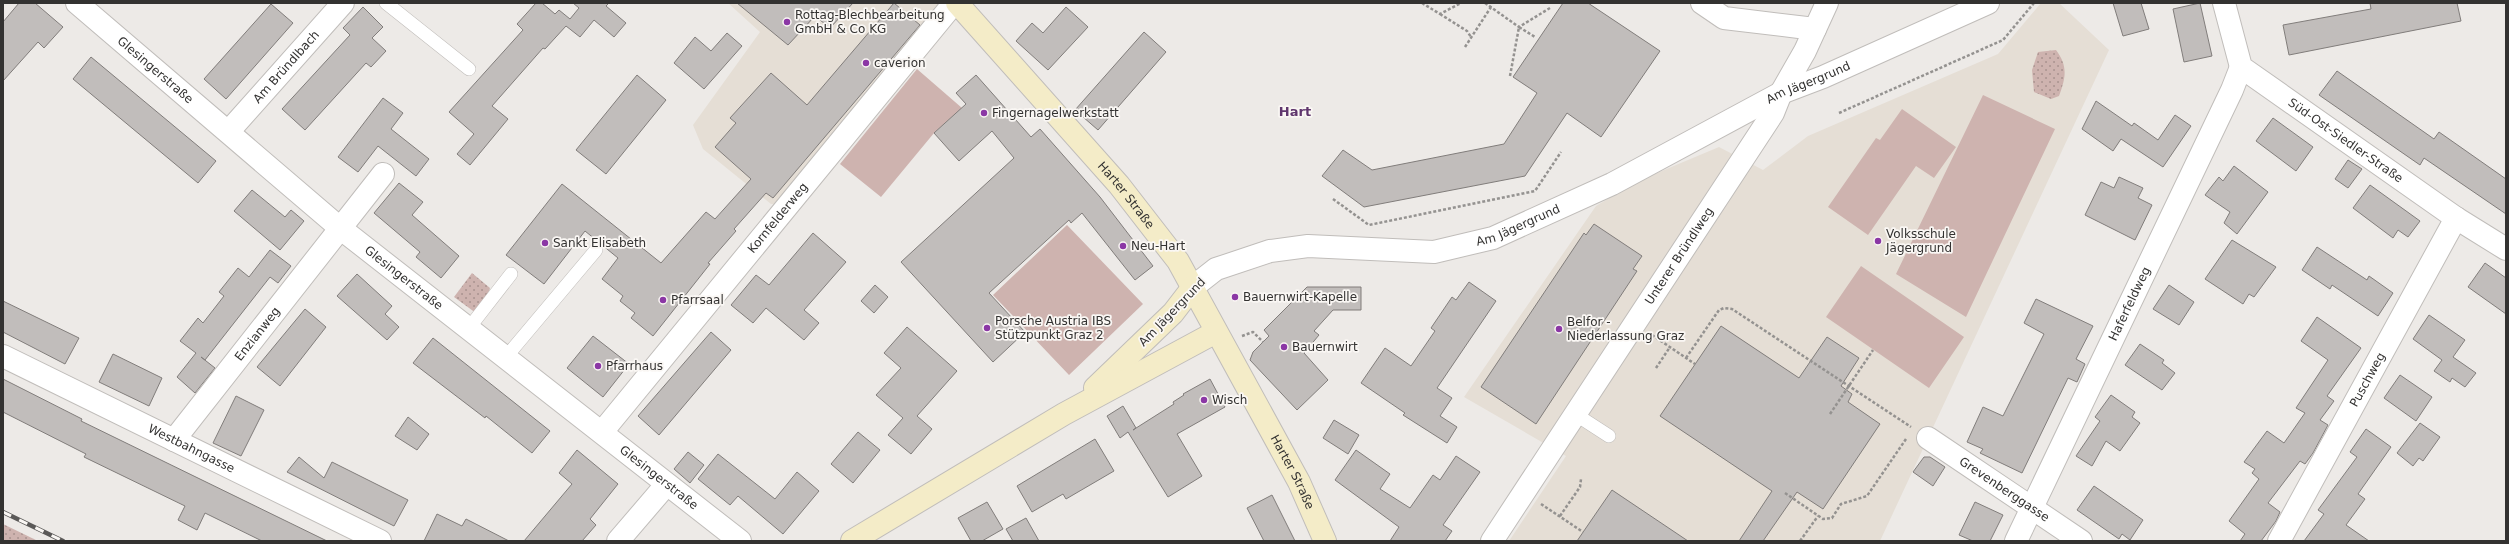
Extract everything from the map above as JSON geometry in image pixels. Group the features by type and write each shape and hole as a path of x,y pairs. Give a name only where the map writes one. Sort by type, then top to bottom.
{"main road":[{"name":"Harter Straße","path":"957,3 1118,185 1178,261 1299,482 1325,541"},
{"name":"Am Jägergrund","path":"1064,414 1100,385 1173,314 1193,287"},
{"name":"Am Jägergrund","path":"852,541 1064,414 1216,332"}],"street":[{"name":"Glesingerstraße","path":"77,3 229,131 340,228 602,432 666,485 740,541"},
{"name":"Am Bründlbach","path":"229,131 343,3"},
{"name":"Kornfelderweg","path":"602,432 954,3"},
{"path":"1702,3 1724,18 1815,29"},
{"name":"Unterer Bründlweg","path":"1492,541 1773,113 1781,93 1827,3"},
{"name":"Am Jägergrund","path":"1193,287 1216,269 1270,251 1308,246 1434,252 1494,238 1612,184 1781,93 1823,77 1988,3"},
{"path":"2224,3 2241,66"},
{"name":"Süd-Ost-Siedler-Straße","path":"2241,66 2456,218 2506,249"},
{"name":"Haferfeldweg","path":"2016,541 2241,66"},
{"name":"Enzianweg","path":"174,440 383,174"},
{"name":"Puschweg","path":"2279,541 2456,218"},
{"name":"Westbahngasse","path":"3,356 380,541"},
{"name":"Grevenberggasse","path":"1928,438 2080,541"},
{"path":"618,541 666,485"}],"lane":[{"path":"386,3 469,69"},
{"path":"506,357 596,250"},
{"path":"469,328 511,274"},
{"path":"1575,414 1610,436"}],"path":[{"path":"1422,3 1467,31 1472,37"},
{"path":"1440,14 1461,3"},
{"path":"1485,3 1535,37"},
{"path":"1840,113 2003,40 2034,3"},
{"path":"1465,47 1491,8"},
{"path":"1510,76 1519,26 1550,8"},
{"path":"1333,199 1369,225 1528,193 1535,191 1561,152"},
{"path":"1686,358 1719,310 1724,308 1732,309 1913,428 1867,496 1841,504 1832,518 1823,519 1785,493"},
{"path":"1634,324 1695,364"},
{"path":"1238,337 1254,332 1263,342"},
{"path":"1656,368 1670,347"},
{"path":"1830,414 1873,350"},
{"path":"1560,516 1580,487 1581,479"},
{"path":"1524,492 1583,532"},
{"path":"1800,541 1818,516"}],"shaded area":[{"path":"728,3 942,3 779,204 771,204 703,149 693,125 760,32"},
{"name":"Volksschule Jägergrund","path":"2041,3 2059,3 2109,50 1880,541 1509,541 1566,456 1464,397 1596,206 1638,181 1719,147 1763,170 1808,136 1998,54"},
{"path":"2056,50 2063,61 2065,72 2059,96 2051,99 2034,92 2032,70 2038,52"},
{"path":"917,69 962,108 934,133 881,197 840,164"},
{"path":"1983,95 2055,129 1966,317 1896,274"},
{"path":"1902,109 1956,147 1934,178 1916,166 1868,235 1828,207 1876,138 1880,140"},
{"path":"1067,225 1143,304 1069,375 993,295"},
{"path":"1861,266 1964,337 1929,388 1826,317"},
{"path":"472,273 490,288 480,316 454,297"},
{"path":"3,524 38,541 3,541"}],"building":[{"path":"19,3 35,3 63,27 44,48 38,42 3,81 3,22"},
{"path":"536,3 542,3 555,14 559,10 570,19 579,8 573,3 609,3 606,6 626,23 614,37 594,20 580,37 566,26 545,49 543,48 492,106 508,119 470,165 457,154 474,134 449,112 523,30 517,24"},
{"name":"Rottag-Blechbearbeitung GmbH & Co KG","path":"737,3 853,3 830,28 815,16 788,45"},
{"path":"894,3 920,25 773,198 766,193 734,229 736,231 708,263 710,264 653,336 631,318 635,313 620,301 623,296 602,279 618,258 585,231 544,284 506,255 562,184 661,263 706,212 715,219 751,179 715,147 736,123 730,118 771,73 807,105"},
{"path":"1563,3 1588,3 1660,51 1601,137 1567,113 1525,176 1364,207 1322,176 1343,150 1372,170 1504,144 1537,93 1513,77"},
{"path":"2113,3 2141,3 2149,29 2123,36"},
{"path":"2200,3 2212,56 2184,62 2173,9"},
{"path":"2370,3 2457,3 2461,21 2289,55 2283,25 2371,9"},
{"path":"271,4 293,23 226,99 204,79"},
{"path":"363,7 383,27 372,38 386,51 371,67 366,63 305,130 282,109 350,35 343,28"},
{"path":"1066,7 1088,27 1048,70 1016,41 1032,23 1043,33"},
{"path":"1144,32 1166,52 1098,130 1075,110"},
{"path":"727,33 742,46 704,89 674,63 695,37 711,51"},
{"path":"91,57 216,161 198,183 73,79"},
{"path":"2337,71 2434,139 2439,132 2506,179 2506,214 2424,158 2420,165 2319,95"},
{"path":"637,75 666,100 606,174 576,150"},
{"path":"976,75 1031,137 1040,129 1100,197 1153,266 1135,280 1082,213 1071,223 1069,220 989,293 1025,332 993,362 901,262 1014,158 992,131 959,161 934,133 966,104 956,93"},
{"path":"383,98 403,113 391,129 429,159 416,176 378,146 358,172 338,157"},
{"path":"2096,101 2132,126 2134,123 2158,140 2175,115 2191,126 2163,167 2121,139 2113,151 2082,129"},
{"path":"2273,118 2313,147 2296,171 2256,141"},
{"path":"2348,160 2362,169 2348,188 2335,179"},
{"path":"2234,166 2268,192 2237,234 2224,223 2230,212 2205,195 2219,177 2223,181"},
{"path":"2119,177 2143,188 2138,198 2152,205 2135,240 2085,215 2101,182 2114,188"},
{"path":"399,183 423,202 412,215 459,256 441,278 416,257 420,252 374,213"},
{"path":"2370,185 2420,221 2408,237 2398,230 2393,238 2353,208"},
{"path":"252,190 285,217 291,210 304,221 280,250 234,211"},
{"name":"Belfor - Niederlassung Graz","path":"1594,224 1642,256 1633,269 1637,271 1536,424 1481,387 1584,233 1586,235"},
{"path":"813,233 846,262 804,310 819,323 804,340 766,308 753,323 731,305 756,275 769,285"},
{"path":"2232,240 2276,267 2254,297 2249,294 2243,304 2205,279"},
{"path":"2317,247 2367,280 2369,276 2393,293 2378,316 2332,285 2330,289 2302,270"},
{"path":"270,250 291,266 278,283 270,277 205,360 201,357 215,368 195,393 177,377 196,353 180,341 198,318 203,323 224,296 219,292 238,268 249,277"},
{"path":"2485,263 2506,278 2506,314 2468,287"},
{"path":"357,274 392,306 385,314 399,327 387,340 337,296"},
{"path":"1469,282 1496,301 1437,388 1452,398 1440,416 1457,427 1447,443 1403,415 1405,413 1361,383 1385,348 1411,366 1435,331 1431,328 1452,297 1456,300"},
{"path":"875,285 888,297 874,313 861,301"},
{"path":"2169,285 2194,302 2179,325 2153,309"},
{"name":"Bauernwirt","path":"1307,287 1361,287 1361,310 1333,310 1314,331 1319,335 1304,353 1328,380 1297,410 1250,360 1253,352 1269,336 1264,330"},
{"path":"2036,299 2093,326 2076,359 2085,364 2077,382 2068,378 2022,473 1980,453 1983,449 1967,442 1983,407 2003,416 2044,334 2024,323"},
{"path":"3,301 79,338 65,364 3,332"},
{"path":"305,309 326,327 280,386 257,367"},
{"path":"2429,315 2465,340 2453,357 2476,373 2465,387 2452,378 2450,382 2434,371 2442,360 2413,339"},
{"path":"2317,317 2361,348 2327,396 2334,401 2320,420 2328,425 2313,453 2305,464 2300,461 2268,503 2280,512 2276,521 2261,541 2240,541 2245,534 2229,521 2259,479 2252,473 2255,469 2244,462 2267,431 2284,443 2305,413 2296,408 2328,360 2301,341"},
{"path":"1721,326 1799,378 1827,337 1859,358 1841,386 1852,394 1848,402 1880,424 1823,509 1797,492 1763,541 1739,541 1772,491 1660,416"},
{"path":"907,327 957,371 917,416 932,429 911,454 888,435 903,418 876,395 901,368 884,353"},
{"path":"711,332 731,350 659,435 638,416"},
{"name":"Pfarrhaus","path":"593,336 629,364 603,397 567,368"},
{"path":"433,338 550,431 532,453 486,416 485,418 413,363"},
{"path":"2140,344 2164,360 2162,363 2175,373 2162,390 2125,365"},
{"path":"113,354 162,378 149,406 99,382"},
{"path":"2400,375 2432,397 2416,421 2384,398"},
{"path":"3,379 82,419 81,421 327,541 262,541 205,513 197,530 178,520 185,506 84,457 86,454 3,412"},
{"path":"1210,379 1225,407 1177,434 1202,476 1168,497 1128,432 1120,438 1107,416 1123,406 1136,428 1133,430 1174,404 1173,402 1184,395 1183,394"},
{"path":"2111,395 2135,412 2132,417 2140,423 2120,451 2106,441 2092,466 2076,456 2100,421 2095,417"},
{"path":"236,396 264,410 241,456 213,443"},
{"path":"408,417 429,434 417,450 395,436"},
{"path":"1334,420 1359,435 1348,454 1323,438"},
{"path":"2420,423 2440,437 2423,461 2419,458 2413,466 2397,453"},
{"path":"2366,429 2391,447 2358,494 2365,499 2346,525 2369,541 2304,541 2324,514 2318,510 2357,457 2350,452"},
{"path":"858,432 880,450 853,483 831,464"},
{"path":"1095,439 1114,471 1066,499 1063,494 1032,512 1017,486"},
{"path":"577,450 618,484 590,519 596,525 582,541 524,541 572,484 559,473"},
{"path":"1356,450 1390,474 1380,489 1410,508 1433,475 1440,480 1456,456 1480,472 1443,525 1452,531 1445,541 1390,541 1399,527 1335,480"},
{"path":"688,452 704,465 690,483 674,469"},
{"path":"718,454 775,499 797,472 819,491 783,534 738,496 730,505 698,479"},
{"path":"299,457 324,478 332,462 408,500 394,526 287,472"},
{"path":"1924,457 1930,457 1945,467 1933,486 1913,472"},
{"path":"2094,486 2143,520 2130,540 2122,534 2119,539 2077,510"},
{"path":"1612,490 1688,541 1577,541"},
{"path":"1272,495 1295,541 1264,541 1247,508"},
{"path":"987,502 1003,529 982,541 971,541 958,518"},
{"path":"1975,502 2003,515 1990,541 1973,541 1959,535"},
{"path":"437,514 462,526 466,519 509,541 424,541"},
{"path":"1026,518 1039,541 1013,541 1006,529"}],"railway":[{"path":"3,512 63,541"}],"place":[{"name":"Rottag-Blechbearbeitung GmbH & Co KG","path":"787,22"},
{"name":"caverion","path":"866,63"},
{"name":"Fingernagelwerkstatt","path":"984,113"},
{"name":"Volksschule Jägergrund","path":"1878,241"},
{"name":"Sankt Elisabeth","path":"545,243"},
{"name":"Neu-Hart","path":"1123,246"},
{"name":"Bauernwirt-Kapelle","path":"1235,297"},
{"name":"Pfarrsaal","path":"663,300"},
{"name":"Porsche Austria IBS Stützpunkt Graz 2","path":"987,328"},
{"name":"Belfor - Niederlassung Graz","path":"1559,329"},
{"name":"Bauernwirt","path":"1284,347"},
{"name":"Pfarrhaus","path":"598,366"},
{"name":"Wisch","path":"1204,400"}],"district":[{"name":"Hart","path":"1295,111"}]}
